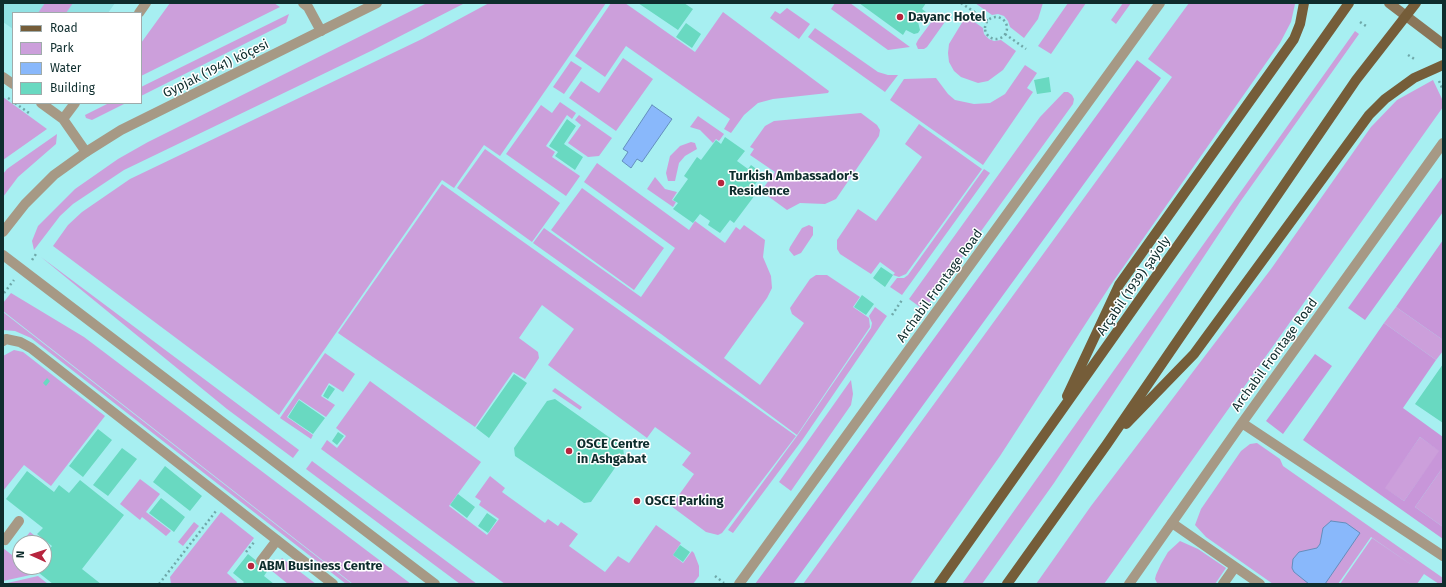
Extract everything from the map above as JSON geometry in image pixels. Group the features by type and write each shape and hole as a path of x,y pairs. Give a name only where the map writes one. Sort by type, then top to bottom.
{"main road":[{"path":"1056,420 1119,285 1294,39 1300,24 1304,3"},
{"name":"Arçabil (1939) şaýoly","path":"939,584 1349,3"},
{"path":"1388,3 1443,44"},
{"path":"1007,584 1107,444 1356,80 1416,3"},
{"path":"1107,444 1194,354 1369,115 1385,99 1414,78 1443,65"}],"street":[{"path":"140,12 146,3"},
{"path":"302,3 308,7 321,31"},
{"name":"Gypjak (1941) köçesi","path":"3,232 25,204 54,175 86,152 121,130 377,3"},
{"name":"Archabil Frontage Road","path":"739,584 1160,3"},
{"path":"3,77 12,83"},
{"path":"42,104 63,119 86,152"},
{"path":"63,119 73,104"},
{"name":"Archabil Frontage Road","path":"1132,583 1242,423 1443,143"},
{"path":"3,255 435,584"},
{"path":"3,341 12,340 20,342 31,348 333,584"},
{"path":"1242,423 1443,556"},
{"path":"3,539 5,540 20,521"},
{"path":"1172,523 1260,584"},
{"path":"261,561 277,540"},
{"path":"1223,584 1235,567"}],"path":[{"path":"961,3 988,21"},
{"path":"993,17 1002,18 1007,27 1005,34 999,38 990,37 985,28 988,21 993,17"},
{"path":"1360,22 1366,26"},
{"path":"1005,34 1026,49"},
{"path":"1408,55 1418,62"},
{"path":"892,315 902,300"},
{"path":"159,584 219,507"},
{"path":"246,552 258,538"},
{"path":"715,576 725,583"}],"shaded area":[{"path":"3,3 115,3 109,12 12,12 12,28 3,22"},
{"path":"1137,60 1161,78 793,584 755,584"},
{"path":"1443,176 1443,212 1365,320 1348,308"},
{"path":"1443,240 1443,340 1396,307"},
{"path":"1384,323 1436,360 1403,408 1443,437 1443,467 1415,507 1443,527 1443,539 1303,440","holes":["1420,437 1439,451 1404,501 1385,488"]},
{"path":"1315,354 1332,366 1283,434 1266,421"}],"green space":[{"path":"45,3 73,3 67,12 39,12"},
{"path":"170,3 274,3 280,7 142,76 142,42"},
{"path":"427,3 465,3 373,50 124,170 73,204 60,216 34,250 32,241 38,226 75,189 118,159 148,142"},
{"path":"489,3 606,3 500,156 484,145 454,188 442,180 279,415 53,246 68,225 82,212 130,179 422,39"},
{"path":"611,3 625,3 695,52 723,12 829,91 828,93 773,99 758,103 744,115 731,133 724,129 730,119 626,46 605,77 575,56"},
{"path":"835,3 850,3 910,47 888,50 831,9"},
{"path":"975,3 1043,3 1038,19 1024,38 1010,27 1004,16 998,14 992,15"},
{"path":"1068,3 1086,3 1051,54 1038,46"},
{"path":"1123,3 1131,3 1116,24 1111,20"},
{"path":"1189,3 1295,4 1291,22 1280,43 1110,286 1000,456 910,584 803,584 1172,77 1148,59"},
{"path":"787,8 810,24 799,39 770,18 775,11 780,14"},
{"path":"938,13 947,19 927,47 924,49 918,49 916,44 918,40"},
{"path":"289,14 286,23 142,95 142,87"},
{"path":"966,16 983,28 984,34 989,39 994,41 1001,40 1016,51 1003,70 988,81 978,83 961,77 954,71 949,62 949,44"},
{"path":"815,28 878,72 888,75 898,75 885,92 808,37"},
{"path":"1355,31 1359,34 1240,202 1054,483 982,584 962,584"},
{"path":"623,58 653,79 616,131 569,98 581,81 599,93"},
{"path":"571,61 582,68 564,94 553,87"},
{"path":"1025,65 1037,73 1027,88 1033,92 983,165 890,100 904,79 936,78 948,94 955,100 974,104 990,103 1005,94"},
{"path":"1433,80 1443,101 1443,107 1104,584 1036,584 1091,506 1271,269 1371,127 1397,100"},
{"path":"1064,92 1068,92 1072,95 1074,99 1073,104 924,310 909,299 1040,117"},
{"path":"3,97 47,129 3,160"},
{"path":"560,102 576,113 572,119 567,115 546,146 555,152 552,157 580,176 566,196 506,154 541,105 552,113"},
{"path":"107,104 124,104 92,120 86,118 85,115"},
{"path":"861,113 877,125 880,130 879,136 836,199 825,204 800,203 787,210 765,194 768,190 764,187 775,172 750,155 754,149 750,147 765,126 774,121"},
{"path":"579,115 612,138 599,156 588,157 568,143 581,125 575,120"},
{"path":"698,116 724,134 719,141 716,139 713,143 700,130 690,127"},
{"path":"919,124 982,169 906,274 899,277 893,275 895,273 880,262 871,274 840,254 837,249 837,240 858,209 876,221 922,157 905,144"},
{"path":"57,134 56,144 18,177 3,197 3,174 7,169"},
{"path":"691,142 695,143 697,149 685,156 679,163 675,181 668,181 666,173 670,156 680,146"},
{"path":"485,149 560,203 532,242 457,188"},
{"path":"597,163 689,230 695,221 725,243 736,227 740,230 744,225 765,240 763,257 771,276 772,288 767,298 724,358 760,385 804,323 792,314 790,308 810,279 816,275 827,275 860,297 853,307 869,318 870,327 797,435 661,334 533,243 544,228 641,297 675,248 584,182"},
{"path":"984,169 990,173 902,295 890,287 897,278 904,278 908,275"},
{"path":"655,177 665,189 677,192 672,200 676,202 673,207 647,189"},
{"path":"442,184 796,436 722,533 718,535 706,532 671,506 694,474 682,465 691,453 655,427 647,438 548,365 574,329 542,305 519,338 538,352 539,358 525,379 513,372 475,427 338,333"},
{"path":"582,188 664,248 634,290 551,230"},
{"path":"809,225 813,227 813,235 801,253 794,256 789,250 790,247 802,228"},
{"path":"41,257 299,450 293,458 227,409"},
{"path":"11,293 84,337 411,584 353,584 3,311 3,303"},
{"path":"875,307 887,316 803,439 733,533 728,530 797,436 871,328 872,323 869,316"},
{"path":"1396,307 1443,340 1443,351 1436,360 1384,323"},
{"path":"3,312 352,584 346,584 31,338 15,331 3,330"},
{"path":"14,350 23,352 105,416 51,486 24,465 3,491 3,356"},
{"path":"325,353 355,374 343,392 329,383 321,396 335,405 326,417 299,399 287,417 313,435 311,439 280,418"},
{"path":"851,380 853,394 851,405 791,491 779,482"},
{"path":"370,381 481,462 449,506 487,535 499,519 479,505 481,501 475,497 490,476 505,488 502,492 545,523 548,519 558,526 561,522 578,534 569,546 605,572 618,556 629,563 656,525 681,543 673,555 683,563 692,551 694,553 699,566 699,576 693,584 505,584 321,449 327,440 337,448 346,436 336,428"},
{"path":"555,388 582,407 580,410 552,391"},
{"path":"1420,437 1440,451 1404,501 1384,488"},
{"path":"1257,443 1280,459 1283,466 1443,578 1443,584 1439,584 1424,574 1417,584 1340,584 1372,538 1416,568 1371,537 1338,584 1273,584 1206,537 1195,525 1201,509 1241,451 1250,444"},
{"path":"312,461 477,584 460,584 306,469"},
{"path":"1443,467 1443,527 1415,507"},
{"path":"140,479 160,494 146,512 171,531 166,536 142,517 140,520 120,504"},
{"path":"221,512 254,538 227,573 237,582 236,584 171,584 170,577"},
{"path":"194,522 199,526 183,546 178,542"},
{"path":"1180,541 1198,549 1226,568 1215,584 1157,583 1155,579 1161,564 1168,552"},
{"path":"3,548 12,555 12,575 30,575 3,581"},
{"path":"282,558 316,584 288,584 272,571"},
{"path":"38,576 48,584 3,584"}],"water":[{"path":"652,105 672,119 642,162 637,159 631,168 622,161 628,152 623,149"},
{"path":"1331,521 1346,523 1360,533 1325,584 1309,584 1294,572 1292,568 1293,559 1299,552 1317,548 1320,544 1323,528"}],"building":[{"path":"638,3 684,3 693,9 678,30"},
{"name":"Dayanc Hotel","path":"859,3 926,3 922,9 926,12 918,22 920,30 918,33 914,34 906,30 903,35"},
{"path":"686,23 701,34 692,48 676,37"},
{"path":"1049,77 1051,92 1037,94 1034,80"},
{"path":"567,119 576,126 564,144 583,157 575,170 555,156 558,152 549,146"},
{"name":"Turkish Ambassador's Residence","path":"725,137 745,151 737,161 748,169 751,165 763,174 753,187 758,191 734,223 730,220 720,233 708,225 710,221 700,214 693,223 673,209 678,203 673,200 688,179 684,176 697,157 701,160 716,140 721,144"},
{"path":"881,267 893,275 885,287 873,278"},
{"path":"862,295 874,304 866,315 854,307"},
{"path":"1443,364 1443,423 1415,404"},
{"path":"514,374 527,383 489,438 476,428"},
{"path":"47,378 50,381 46,386 43,383"},
{"path":"329,385 335,389 328,399 323,396"},
{"name":"OSCE Centre in Ashgabat","path":"555,399 623,447 624,455 591,502 584,503 515,456 514,448 547,401"},
{"path":"299,400 325,418 313,434 288,417"},
{"path":"98,429 112,440 83,477 69,466"},
{"path":"338,432 344,436 337,445 332,441"},
{"path":"122,448 137,459 108,496 93,485"},
{"path":"165,466 202,496 190,511 153,482"},
{"path":"27,471 54,492 59,485 69,493 80,480 124,515 82,569 101,584 53,584 42,575 52,575 52,535 38,535 37,534 43,528 6,499"},
{"path":"458,494 475,507 467,518 450,505"},
{"path":"161,498 185,517 174,532 149,513"},
{"path":"487,513 497,520 488,533 478,526"},
{"path":"680,545 690,552 683,562 673,555"},
{"name":"ABM Business Centre","path":"248,554 268,570 264,576 274,584 242,584 244,582 233,573"}],"place":[{"name":"Dayanc Hotel","path":"900,17"},
{"name":"Turkish Ambassador's Residence","path":"721,183"},
{"name":"OSCE Centre in Ashgabat","path":"569,451"},
{"name":"OSCE Parking","path":"637,501"},
{"name":"ABM Business Centre","path":"251,566"}]}
